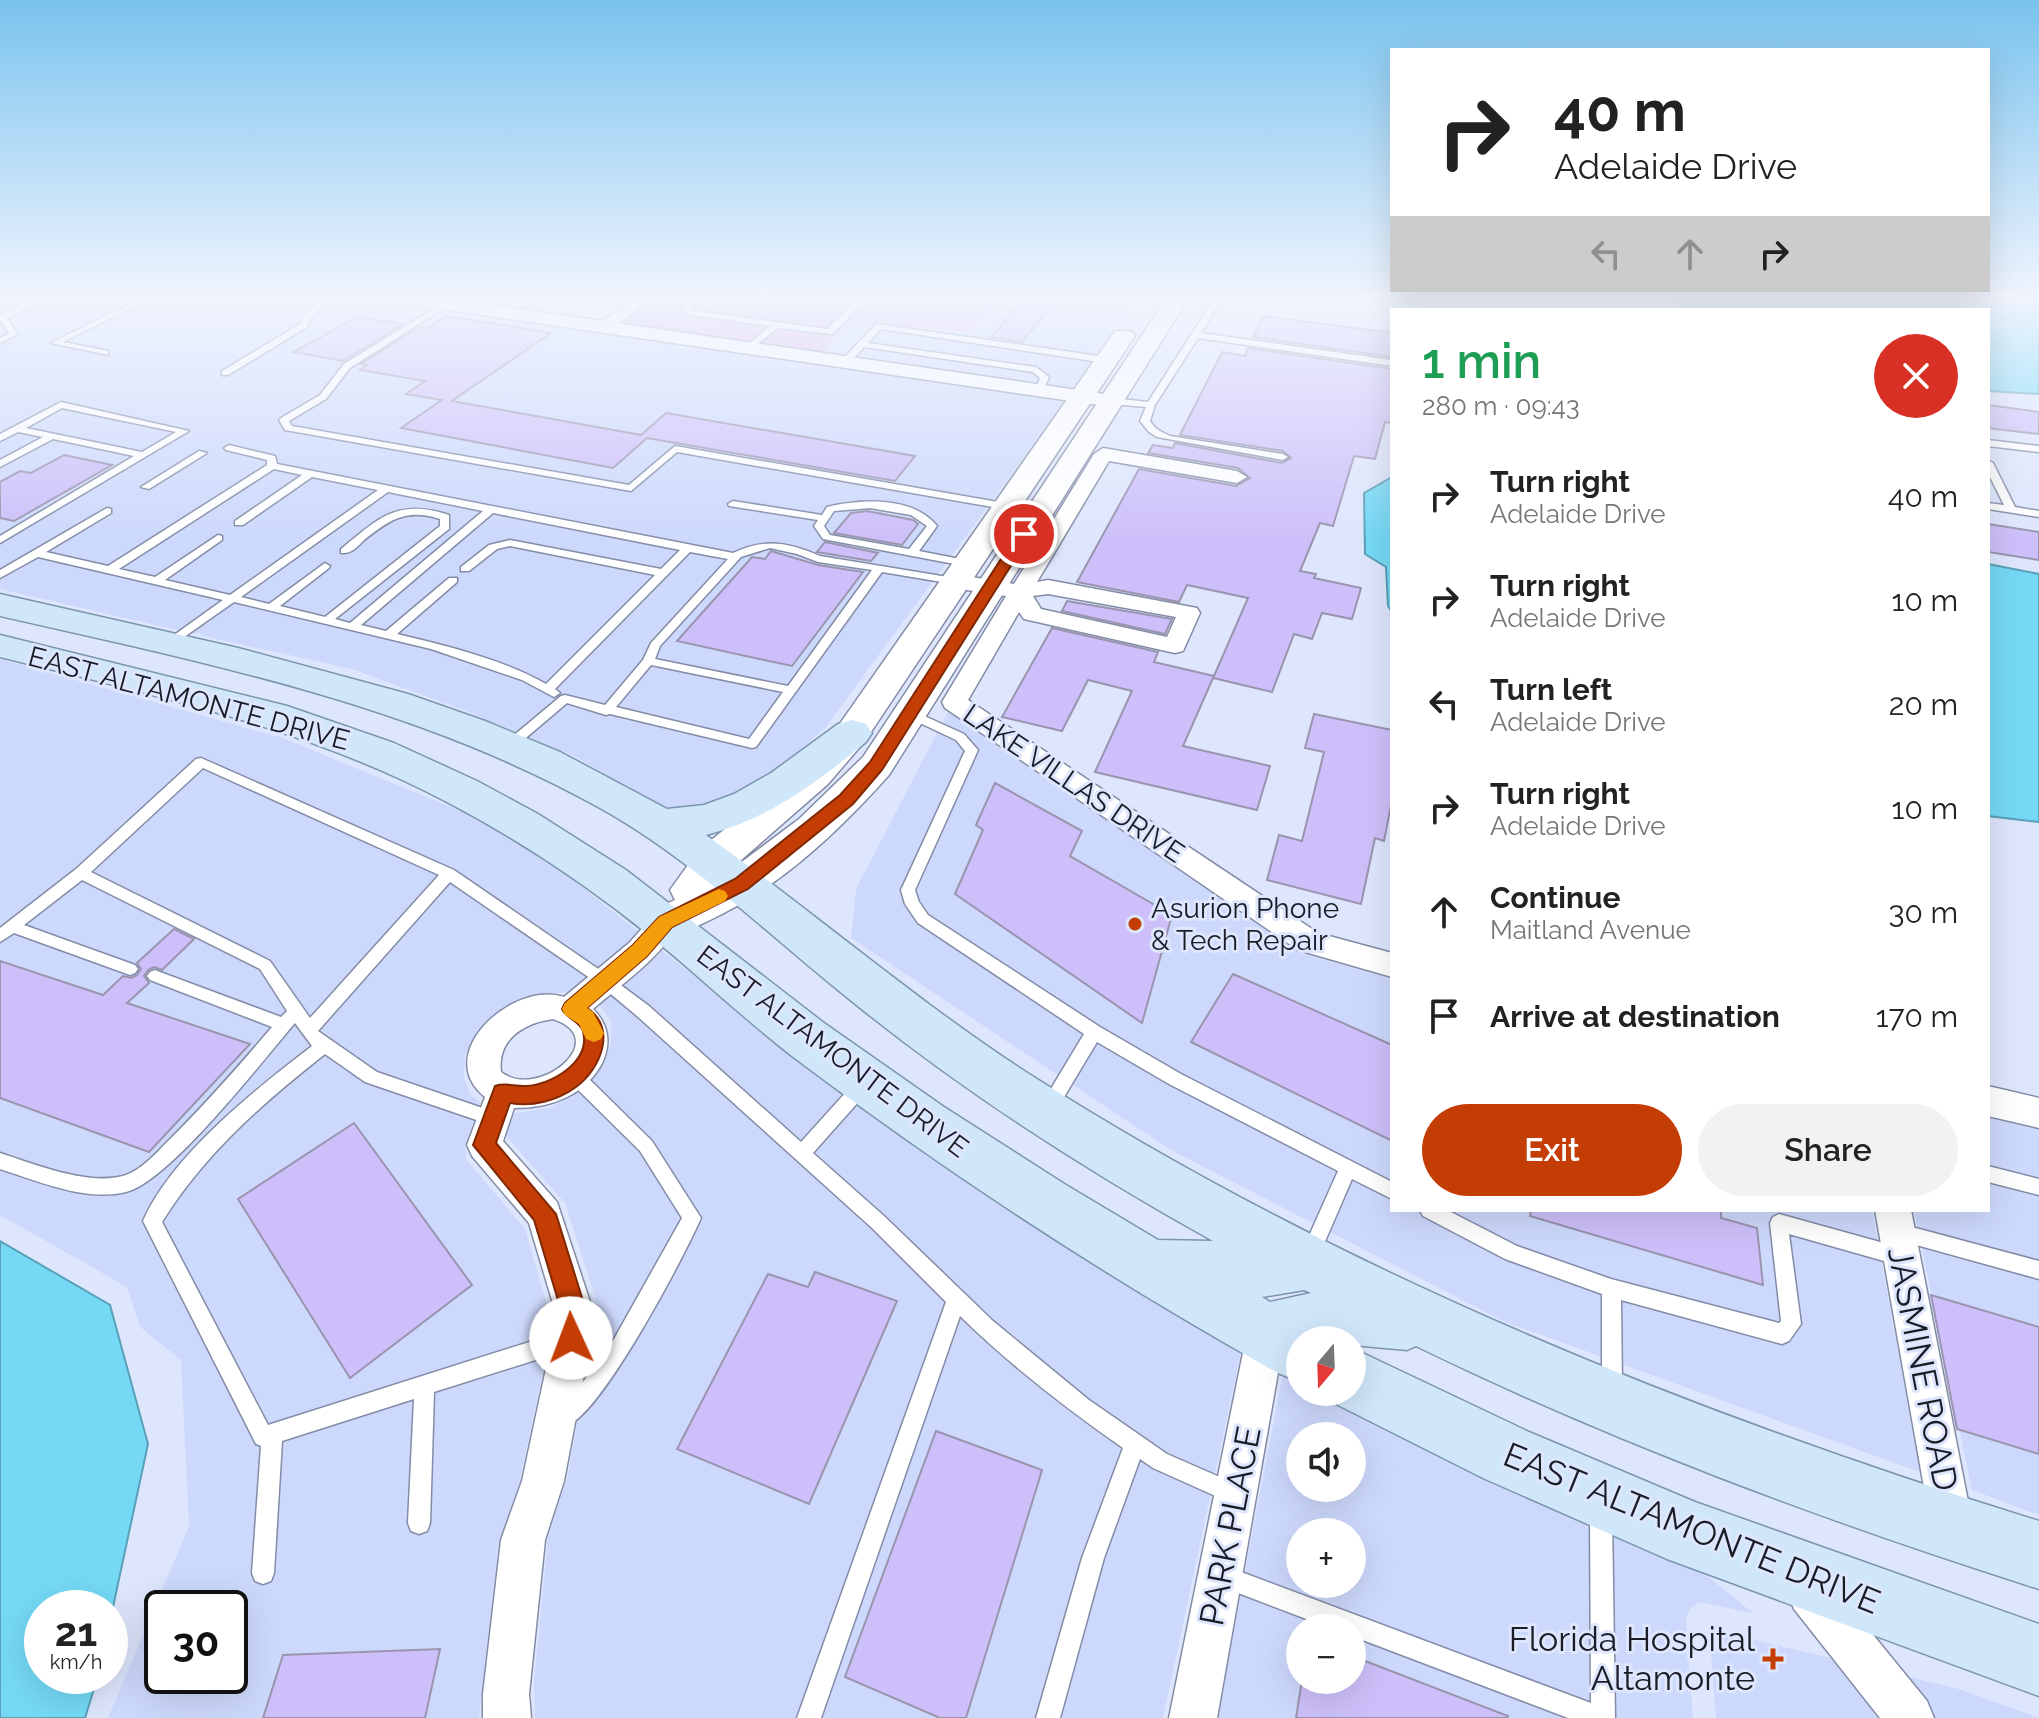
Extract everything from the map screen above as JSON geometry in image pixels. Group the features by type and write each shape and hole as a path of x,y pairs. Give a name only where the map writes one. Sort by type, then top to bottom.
{"main road":[{"path":"727,873 852,733 1092,379"},
{"path":"665,922 727,873 847,799 876,766 909,713 1004,589 1126,379"},
{"name":"EAST ALTAMONTE DRIVE","path":"0,605 367,693 510,745 588,783 661,825 727,873 926,1031 1047,1112 1142,1171 1307,1261 1429,1322"},
{"path":"85,667 134,661 167,645"},
{"name":"EAST ALTAMONTE DRIVE","path":"0,646 265,713 337,736 396,760 530,829 665,922 764,1006 984,1165 1150,1267 1283,1342"},
{"path":"661,825 711,819 749,803 793,779 852,733"},
{"path":"1150,1267 1257,1270 1307,1261"},
{"path":"1283,1342 1356,1314 1429,1322 1612,1403 1810,1480 2039,1555"},
{"name":"EAST ALTAMONTE DRIVE","path":"1366,1386 1506,1455 1601,1497 1794,1574 2039,1660"}],"street":[{"path":"972,379 1112,401"},
{"name":"LAKE VILLAS DRIVE","path":"1237,477 1103,454 1004,589 954,702 1309,942 1390,964"},
{"path":"960,572 1004,589 1032,614 1175,646 1189,613 1048,587 1004,589"},
{"path":"572,1009 640,951 665,922"},
{"path":"498,1106 546,1092 584,1067 593,1050 594,1032 586,1018 572,1009 553,1006 532,1009 512,1018 495,1032 485,1050 483,1067 498,1106 484,1145 544,1214 576,1317 543,1481 523,1540 506,1694 507,1718"},
{"path":"1990,1101 2039,1113"},
{"name":"JASMINE ROAD","path":"1897,1233 1952,1527"},
{"name":"PARK PLACE","path":"1193,1718 1235,1493 1283,1342"},
{"path":"1794,1574 1867,1660 1910,1718"}],"lane":[{"path":"337,379 323,397 284,420 288,428 631,488 675,449 1004,506"},
{"path":"1040,389 1044,379"},
{"path":"1168,379 1145,421 1153,432 1194,443 1283,457"},
{"path":"1112,401 1151,405"},
{"path":"0,438 61,405 184,431 0,540"},
{"path":"17,429 143,455"},
{"path":"0,464 52,436"},
{"path":"1990,443 2039,449"},
{"path":"229,448 272,458 272,466"},
{"path":"146,487 202,453"},
{"path":"110,570 272,466 735,557"},
{"path":"1990,467 2011,510"},
{"path":"239,523 310,474"},
{"path":"167,645 384,490"},
{"path":"912,553 932,526 923,516 857,503 831,509 819,526 827,537 912,553 960,572"},
{"path":"733,504 822,518"},
{"path":"1990,506 2039,514"},
{"path":"329,619 445,527 445,517 429,511 405,510 389,516 345,551"},
{"path":"353,626 490,510"},
{"path":"0,575 107,511"},
{"path":"158,580 218,538"},
{"path":"465,569 493,547 510,543 664,573"},
{"path":"606,711 648,661 655,645 735,557 770,545 800,551 818,559"},
{"path":"548,689 688,548"},
{"path":"749,550 770,553"},
{"path":"37,553 434,646 526,677 565,699 752,744 879,568"},
{"path":"794,558 879,568 960,572"},
{"path":"272,607 325,566"},
{"path":"389,635 453,580"},
{"path":"648,661 790,690"},
{"path":"510,745 565,699"},
{"path":"909,713 960,737 972,750 912,875 908,890 912,904 923,919 1094,1032 1175,1079 1390,1190"},
{"path":"6,931 81,873 201,762 449,874 605,981 643,1011 878,1222 986,1328 1082,1407 1160,1461 1235,1493"},
{"path":"81,873 265,965 314,1038 371,1077 498,1106"},
{"path":"309,1030 449,874"},
{"path":"6,931 130,969"},
{"path":"155,976 284,1025"},
{"path":"0,1161 76,1184 127,1184 140,1179 171,1150 297,1010"},
{"path":"1047,1112 1094,1032"},
{"path":"325,1045 230,1122 194,1161 152,1221 263,1437 571,1338"},
{"path":"551,1432 588,1394 633,1325 692,1218 646,1146 574,1075"},
{"path":"801,1154 866,1082"},
{"path":"1307,1261 1348,1168"},
{"path":"1990,1175 2039,1187"},
{"path":"1433,1212 1512,1253 1611,1288 1782,1334 1791,1324 1779,1216 1897,1233 2039,1270"},
{"path":"1611,1288 1612,1403"},
{"path":"809,1718 956,1300"},
{"path":"419,1523 424,1386"},
{"path":"263,1573 272,1434"},
{"path":"1048,1718 1093,1558 1135,1444"},
{"path":"1221,1575 1601,1718 1601,1497"}],"shaded area":[{"path":"0,379 931,379 1067,399 825,728 768,780 743,793 672,815 574,756 466,711 352,669 0,589"},
{"path":"1002,379 1081,379 1074,390"},
{"path":"0,659 283,738 480,819 567,875 640,933 571,992 536,994 501,1010 479,1030 465,1054 464,1078 470,1094 481,1103 465,1146 466,1159 525,1229 553,1326 519,1483 498,1547 479,1718 108,1718 118,1694 128,1694 128,1671 144,1633 144,1694 248,1694 248,1590 162,1590 189,1526 181,1360 140,1327 127,1287 0,1215"},
{"path":"948,712 1300,953 1390,978 1390,1212 1872,1212 1920,1472 1505,1322 1171,1150 851,938 856,889"},
{"path":"661,950 829,1082 1242,1347 1163,1718 535,1718 534,1682 548,1537 568,1476 597,1303 565,1203 506,1136 514,1113 549,1108 571,1097 595,1076 611,1045 611,1022 599,1004"},
{"path":"1990,1117 2039,1129 2039,1515 1972,1490 1914,1212 1990,1212"},
{"path":"1284,1367 1286,1406 1366,1406 1688,1561 1753,1613 1700,1602 1690,1608 1686,1621 1693,1718 1217,1718"},
{"name":"Florida Hospital Altamonte","path":"1709,1629 1959,1689 2039,1718 1716,1718"}],"water":[{"path":"1990,379 2039,379 2039,394 1990,391"},
{"path":"1390,478 1390,609 1386,567 1365,554 1364,493"},
{"path":"1990,564 2039,574 2039,822 1990,816"},
{"path":"0,1241 110,1305 148,1444 117,1590 24,1590 24,1694 92,1694 85,1718 0,1718"}],"building":[{"path":"414,379 484,379 452,401 641,435 666,413 915,456 895,481 647,438 613,468 401,428 442,400 406,394 425,381"},
{"path":"1208,379 1390,379 1390,423 1385,422 1375,459 1354,456 1333,526 1320,523 1300,571 1316,574 1314,578 1361,588 1352,619 1322,613 1312,639 1294,634 1272,692 1213,678 1183,746 1270,766 1257,810 1095,772 1132,691 1088,680 1062,731 1002,717 1052,628 1158,652 1154,662 1214,676 1248,598 1187,585 1179,602 1077,582 1139,469 1236,486 1250,478 1238,468 1148,453 1153,445 1173,448 1175,443 1282,463 1291,458 1283,451 1180,435"},
{"path":"1990,405 2039,412 2039,434 1990,428"},
{"path":"64,455 112,465 14,521 0,518 0,482 20,471 31,473"},
{"path":"867,511 913,520 918,524 902,545 834,533 851,513"},
{"path":"1990,524 2039,532 2039,560 1990,552"},
{"path":"825,542 878,553 871,561 817,552"},
{"path":"771,551 818,565 863,572 792,666 677,641 752,557 765,559"},
{"path":"1067,601 1172,619 1165,634 1062,611"},
{"path":"1314,714 1390,730 1390,810 1384,841 1375,838 1361,904 1267,880 1279,835 1302,841 1324,752 1305,748"},
{"path":"995,783 1082,831 1070,856 1172,915 1142,1023 955,894 983,830 976,825"},
{"path":"174,929 194,939 162,970 154,967 148,970 144,976 149,983 127,1003 250,1044 149,1152 0,1098 0,961 103,995 123,976 131,978 137,975 141,969 137,963"},
{"path":"1233,974 1390,1044 1390,1140 1191,1042"},
{"path":"354,1123 472,1285 350,1378 238,1199"},
{"path":"1531,1212 1721,1212 1721,1218 1757,1228 1763,1285 1530,1216"},
{"path":"815,1272 897,1301 809,1504 677,1449 768,1274 808,1287"},
{"path":"1931,1295 2039,1327 2039,1454 1957,1429"},
{"path":"936,1431 1042,1470 966,1718 940,1718 845,1677"},
{"path":"440,1649 425,1718 263,1718 283,1655"},
{"path":"1366,1661 1508,1716 1507,1718 1296,1718 1300,1694 1366,1694"}],"slow traffic":[{"path":"594,1033 586,1018 572,1009 640,951 665,922 719,896"}],"place":[{"name":"Asurion Phone & Tech Repair","path":"1135,924"},
{"name":"Florida Hospital Altamonte","path":"1773,1659"}],"route":[{"path":"571,1338 576,1317 544,1214 484,1145 503,1093 524,1096 546,1092 567,1082 584,1067 593,1050 594,1032 586,1018 572,1009 640,951 665,922 741,884 847,799 876,766 1024,534"}]}
